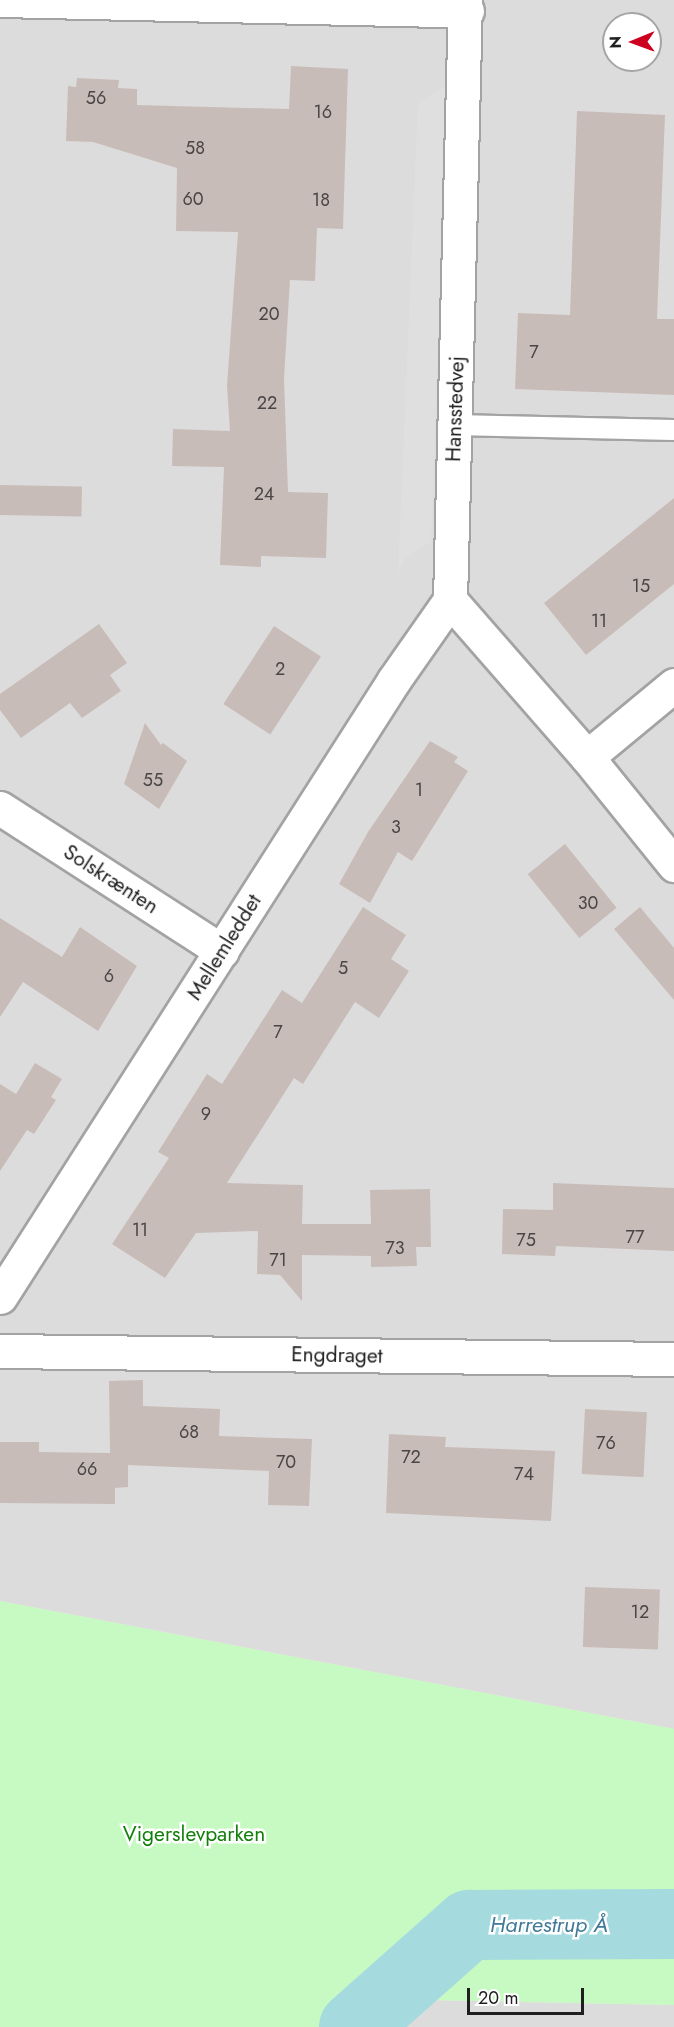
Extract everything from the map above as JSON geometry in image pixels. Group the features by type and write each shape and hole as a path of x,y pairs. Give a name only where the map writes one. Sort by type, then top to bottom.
{"street":[{"path":"0,0 467,4"},
{"name":"Hansstedvej","path":"450,600 467,4"},
{"path":"450,600 587,757 674,865"},
{"name":"Mellemleddet","path":"0,1297 394,680 450,600"},
{"path":"587,757 674,685"},
{"name":"Solskrænten","path":"0,808 222,951"},
{"name":"Engdraget","path":"0,1351 674,1359"}],"lane":[{"path":"454,425 674,430"}],"shaded area":[{"path":"0,0 674,0 674,1729 0,1601"},
{"path":"448,85 431,542 405,558 398,573 418,103"},
{"path":"428,2000 674,2005 674,2027 398,2027"}],"green space":[{"name":"Vigerslevparken","path":"0,1601 674,1729 674,2005 428,2000 398,2027 0,2027"}],"building":[{"path":"291,66 348,69 343,229 317,228 315,281 290,280 284,379 288,492 328,493 326,558 261,556 261,567 220,565 224,467 172,466 173,429 230,431 227,386 238,232 176,231 177,168 93,142 66,141 68,86 76,87 77,78 119,80 118,88 137,89 137,105 289,109"},
{"path":"577,111 665,115 657,319 674,319 674,395 515,389 518,313 570,315"},
{"path":"0,485 82,486 81,516 0,515"},
{"path":"674,498 674,584 586,655 544,603"},
{"path":"99,624 127,663 110,675 121,691 82,718 70,703 21,738 0,710 0,694"},
{"path":"274,626 321,656 270,734 223,704"},
{"path":"145,723 161,745 163,743 187,761 159,809 124,784"},
{"path":"430,741 458,757 454,762 468,771 412,861 398,852 370,903 339,884 368,832"},
{"path":"565,844 617,908 579,938 528,874"},
{"path":"363,907 406,935 391,959 409,971 379,1018 355,1002 303,1084 294,1078 227,1183 303,1185 302,1224 371,1224 370,1190 430,1189 431,1247 416,1247 417,1266 371,1267 371,1256 302,1255 302,1301 280,1275 257,1274 258,1231 196,1233 165,1278 112,1244 169,1158 158,1152 207,1074 222,1084 282,990 302,1003"},
{"path":"640,907 674,948 674,1000 614,929"},
{"path":"0,918 62,957 80,927 137,966 98,1031 23,982 0,1017"},
{"path":"35,1063 62,1079 51,1097 56,1100 34,1134 27,1130 0,1171 0,1084 16,1094"},
{"path":"553,1183 674,1188 674,1251 556,1246 555,1256 502,1254 503,1209 553,1210"},
{"path":"143,1380 143,1406 220,1409 219,1436 312,1439 309,1506 268,1505 269,1471 128,1465 128,1487 115,1488 115,1504 0,1503 0,1442 39,1442 39,1452 110,1453 109,1381"},
{"path":"585,1409 647,1412 644,1477 582,1474"},
{"path":"389,1434 446,1437 445,1447 555,1451 551,1521 386,1513"},
{"path":"585,1587 660,1590 658,1650 583,1647"}],"waterway":[{"name":"Harrestrup Å","path":"354,2027 469,1925 674,1924"}]}
